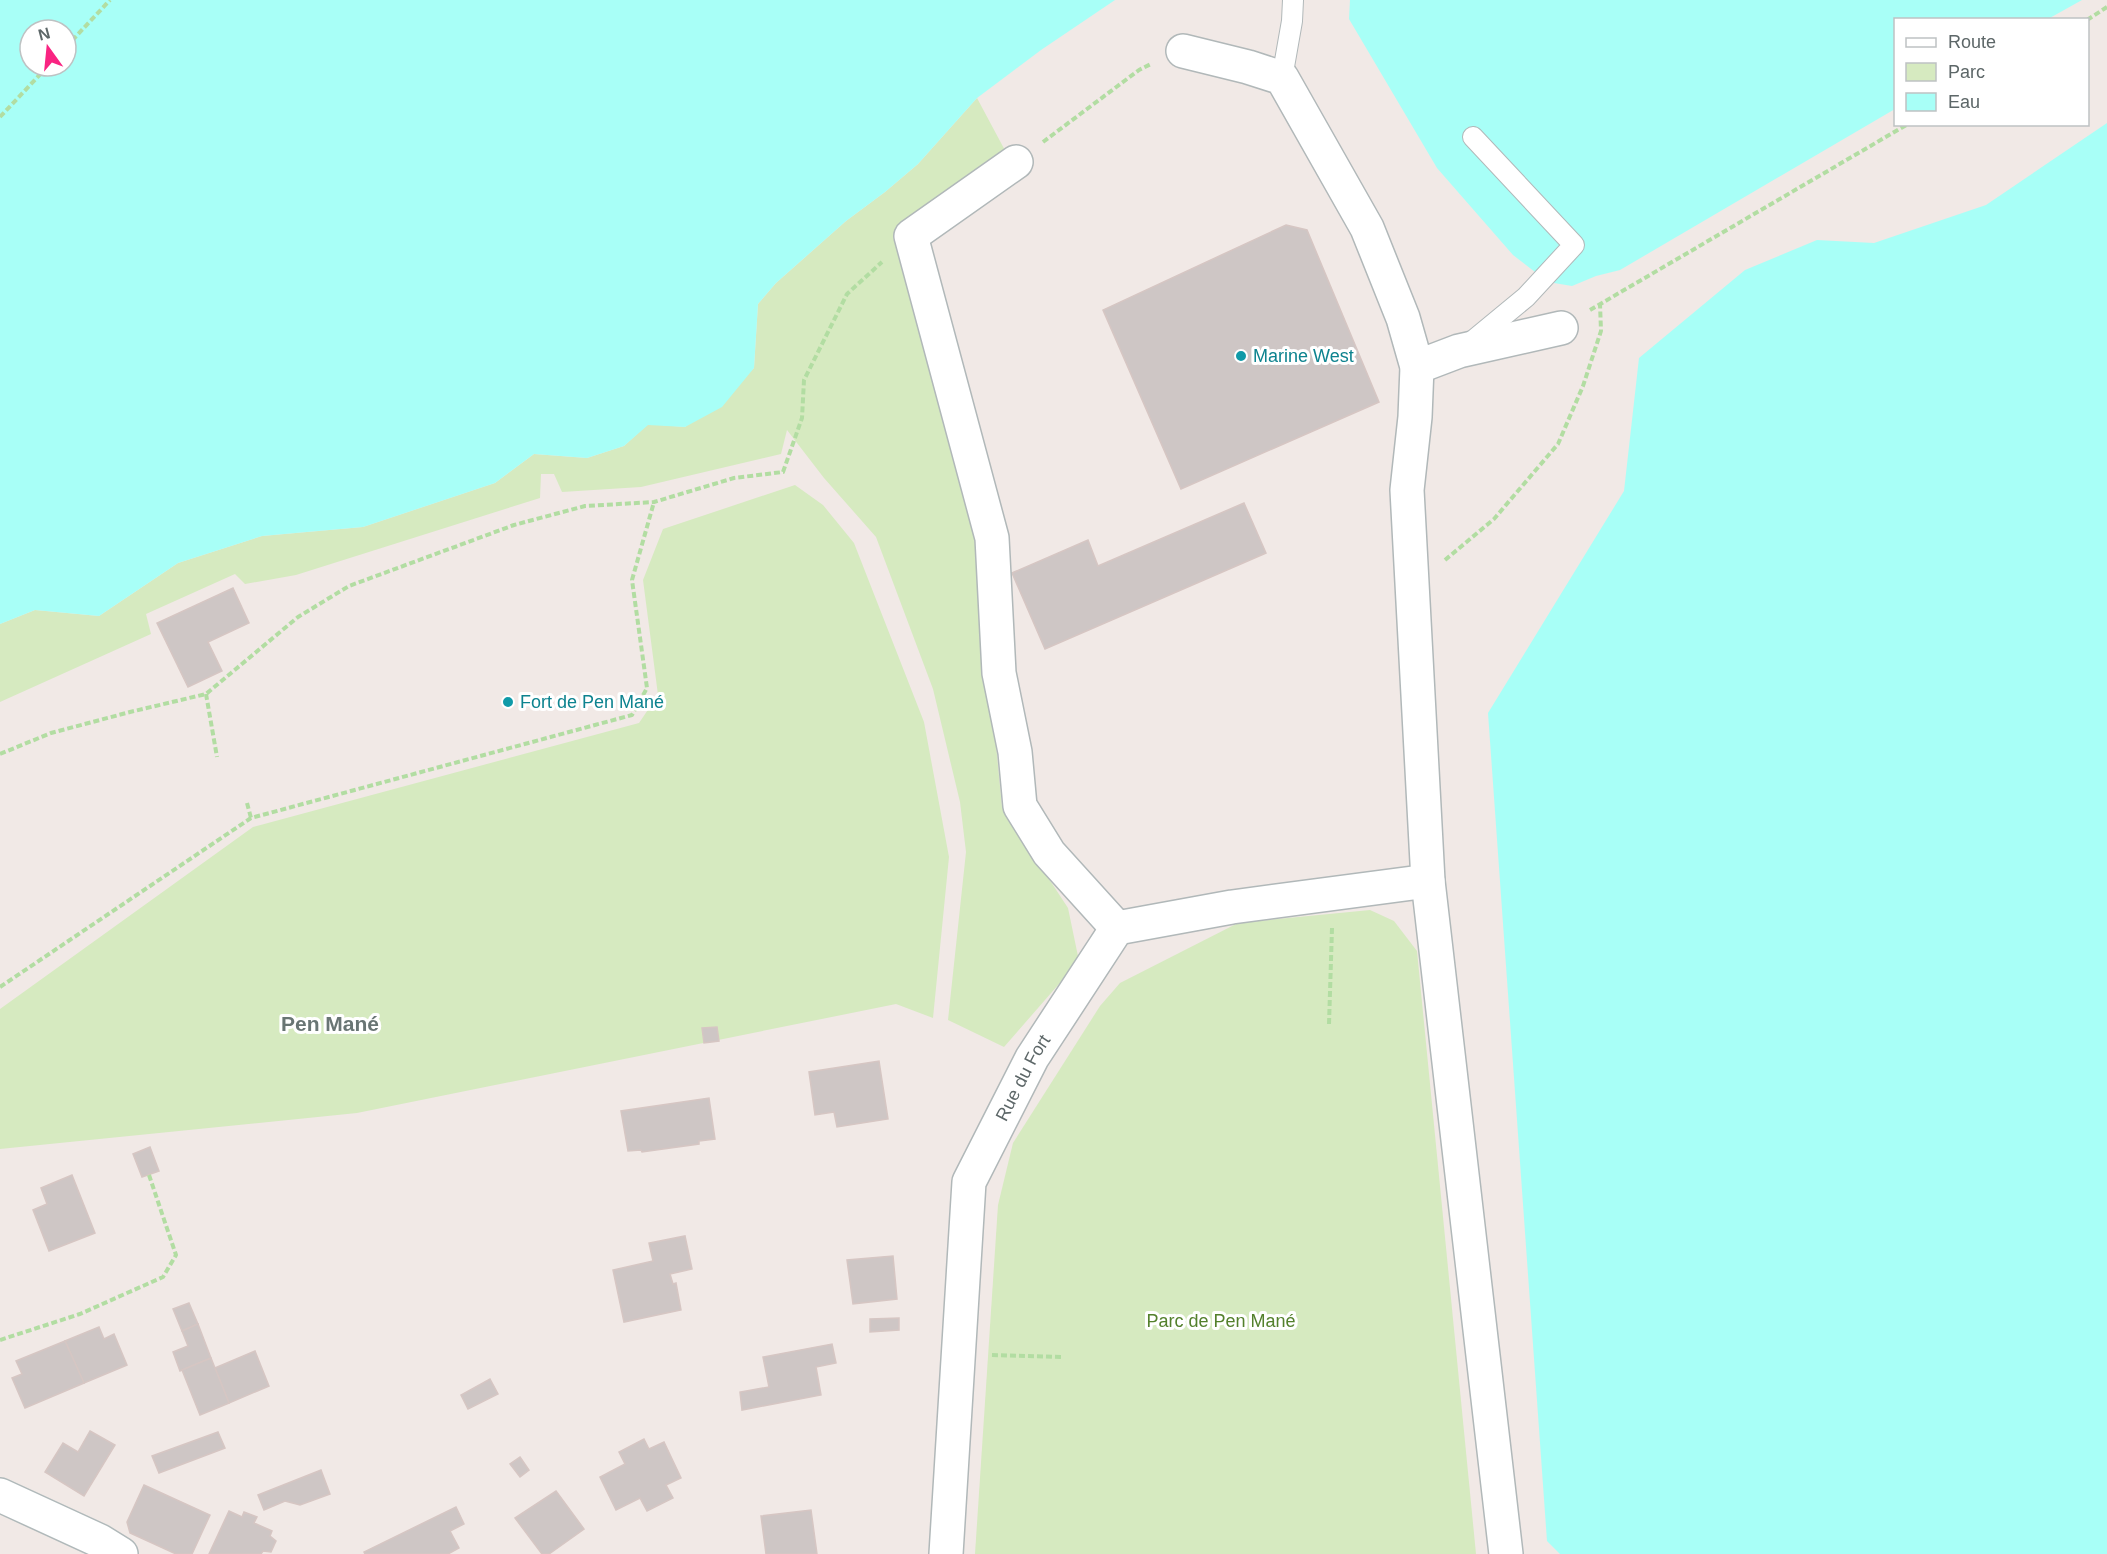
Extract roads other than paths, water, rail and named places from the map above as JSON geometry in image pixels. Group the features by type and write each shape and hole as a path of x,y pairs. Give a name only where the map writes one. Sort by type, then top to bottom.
{"street":[{"path":"1183,51 1282,78 1367,228 1403,318 1417,367 1415,417 1407,490 1428,881 1506,1554"},
{"path":"1016,162 911,237 992,538 999,673 1015,752 1020,806 1048,853 1117,928 1232,907 1428,881"},
{"path":"1417,367 1460,351 1561,328"},
{"name":"Rue du Fort","path":"946,1554 969,1182 1032,1058 1117,928"},
{"path":"0,1495 100,1541 122,1554"}],"lane":[{"path":"1282,78 1292,21 1293,0"},
{"path":"1460,351 1526,297 1574,245 1473,137"}],"water":[{"path":"0,0 1115,0 1041,50 977,98 918,164 846,221 776,283 758,304 754,368 722,407 685,427 648,425 624,446 587,458 534,454 495,483 363,527 262,536 178,563 99,616 35,610 0,624"},
{"path":"1350,0 2082,0 2050,18 1894,18 1894,110 1620,270 1596,276 1572,286 1548,282 1513,255 1437,168 1349,19"},
{"path":"2107,123 2107,1554 1560,1554 1547,1541 1488,713 1624,491 1639,358 1745,270 1817,240 1874,243 1986,205"}],"place":[{"name":"Marine West","path":"1241,356"},
{"name":"Fort de Pen Mané","path":"508,702"}],"district":[{"name":"Pen Mané","path":"330,1024"}],"park label":[{"name":"Parc de Pen Mané","path":"1221,1321"}]}
